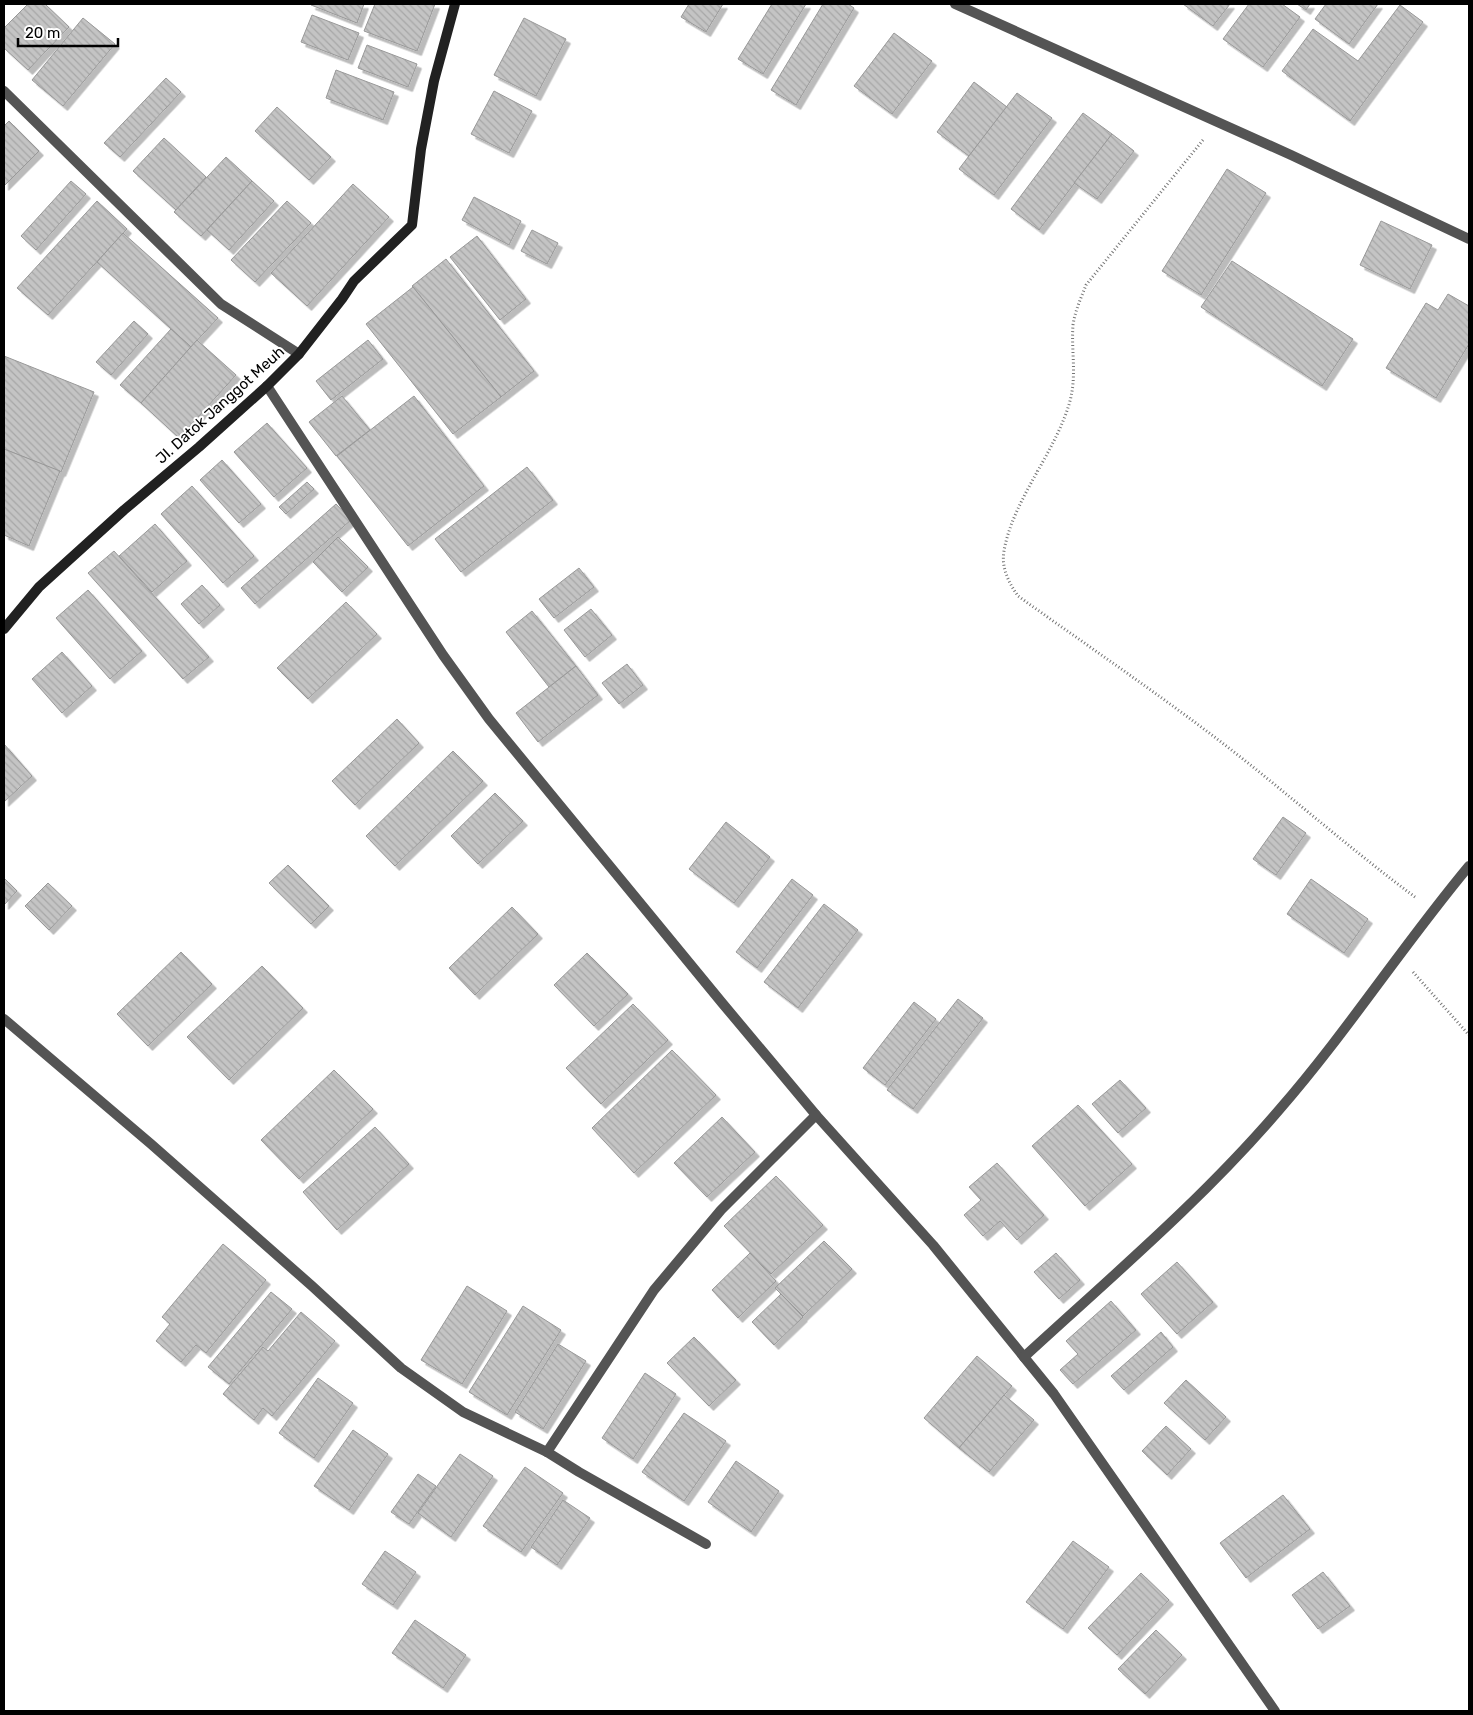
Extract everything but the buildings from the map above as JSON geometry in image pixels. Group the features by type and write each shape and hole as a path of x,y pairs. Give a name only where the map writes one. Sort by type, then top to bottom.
{"street":[{"name":"JI. Datok Janggot Meuh","path":"4,629 39,587 124,510 267,386 299,354 342,299 354,280 412,225 420,149 434,81 455,4"},
{"path":"955,4 1218,122 1469,239"},
{"path":"4,91 221,304 299,354"},
{"path":"267,386 443,655 489,719 816,1115 933,1245 1054,1394 1275,1711"},
{"path":"1024,1357 1151,1241 1222,1172 1279,1111 1355,1016 1432,910 1469,866"},
{"path":"4,1019 151,1144 312,1286 400,1368 463,1412 547,1452 706,1544"},
{"path":"547,1452 654,1290 721,1210 816,1115"}],"path":[{"path":"1218,122 1086,285 1073,325 1074,376 1070,402 1057,434 1018,510 1007,537 1003,553 1007,580 1018,596 1174,707 1258,771 1391,880 1432,910"},
{"path":"1400,956 1469,1035"}]}
